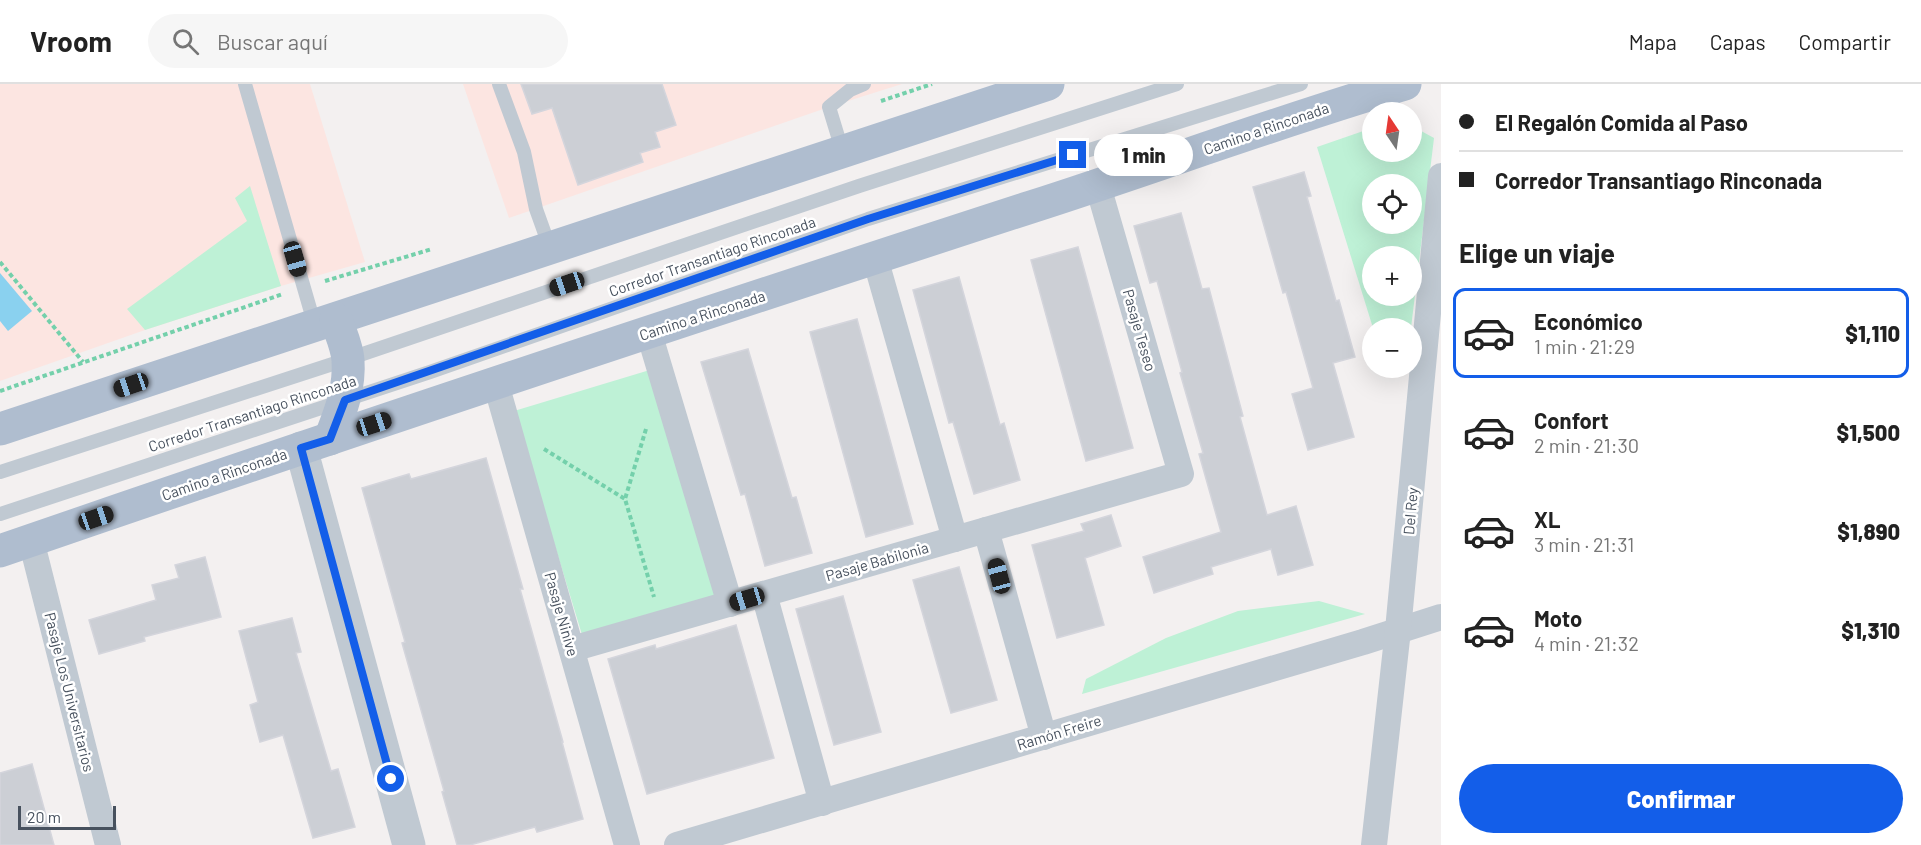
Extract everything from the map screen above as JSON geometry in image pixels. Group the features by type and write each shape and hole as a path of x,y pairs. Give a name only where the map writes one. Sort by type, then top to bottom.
{"main road":[{"path":"0,429 1047,84"},
{"name":"Camino a Rinconada","path":"0,551 315,444 1098,186 1334,105 1405,84"},
{"path":"315,444 345,400 348,385 348,359 325,322"}],"street":[{"name":"Del Rey","path":"1374,845 1398,630 1441,176"},
{"name":"Pasaje Teseo","path":"1098,186 1181,474"},
{"path":"875,258 955,539"},
{"path":"649,333 730,604"},
{"name":"Pasaje Ninive","path":"496,384 627,845"},
{"path":"315,444 409,845"},
{"name":"Pasaje Babilonia","path":"572,649 1181,474"},
{"path":"986,530 1044,736"},
{"name":"Pasaje Los Universitarios","path":"31,540 108,845"},
{"path":"764,594 822,803"},
{"name":"Ramón Freire","path":"677,845 1441,617"}],"lane":[{"path":"244,84 303,288 325,322"},
{"path":"499,84 524,152 536,209 550,248"},
{"path":"843,153 829,107 850,90 864,84"},
{"name":"Corredor Transantiago Rinconada","path":"0,472 348,359 859,186 1177,84"},
{"name":"Corredor Transantiago Rinconada","path":"0,514 345,400 868,219 1301,84"}],"path":[{"path":"0,391 303,288 440,246"},
{"path":"0,262 83,362"},
{"path":"647,425 625,499 657,606"},
{"path":"509,426 625,499"}],"shaded area":[{"path":"0,84 310,84 365,262 281,286 145,330 0,381"},
{"path":"463,84 902,84 509,218"}],"green space":[{"path":"1362,131 1362,162 1422,162 1422,131 1434,138 1421,246 1362,246 1362,292 1317,147"},
{"path":"250,186 281,286 145,330 127,309 247,221 235,198"},
{"path":"1366,306 1414,306 1412,318 1370,318"},
{"path":"663,366 732,593 583,638 514,411"},
{"path":"1319,601 1365,614 1082,694 1086,679 1166,638 1238,611"}],"water":[{"path":"0,273 32,311 8,331 0,321"}],"building":[{"path":"521,84 662,84 676,125 655,132 660,147 640,153 643,162 578,185 552,108 532,114"},
{"path":"1304,172 1311,196 1307,197 1336,301 1339,300 1355,357 1333,363 1354,437 1308,450 1292,394 1313,388 1253,187"},
{"path":"1181,213 1202,289 1209,288 1243,416 1240,417 1267,515 1296,506 1313,565 1278,575 1271,549 1211,567 1213,574 1154,593 1143,557 1221,532 1199,454 1203,453 1157,281 1150,283 1134,226"},
{"path":"1078,247 1133,448 1086,461 1031,260"},
{"path":"959,277 1000,425 1004,423 1020,480 974,494 953,422 949,423 913,290"},
{"path":"857,319 913,524 866,537 810,332"},
{"path":"748,349 792,498 796,497 812,553 765,566 745,494 741,495 701,362"},
{"path":"486,458 583,819 537,832 535,827 470,845 457,845 402,643 405,642 362,488 409,474 411,479"},
{"path":"1111,515 1121,546 1085,558 1104,625 1057,638 1032,545 1084,531 1081,524"},
{"path":"205,557 221,617 144,637 145,641 99,654 89,620 156,600 152,585 179,578 175,565"},
{"path":"959,567 997,700 951,713 913,580"},
{"path":"843,596 881,732 834,745 796,609"},
{"path":"292,618 301,652 296,653 331,771 338,769 355,827 313,838 283,735 260,742 250,705 258,702 239,631"},
{"path":"736,625 774,758 647,794 608,659 655,645 656,649"},
{"path":"32,764 54,845 0,845 0,773"}],"route":[{"path":"391,779 301,448 330,439 345,400 868,219 1073,155"}]}
